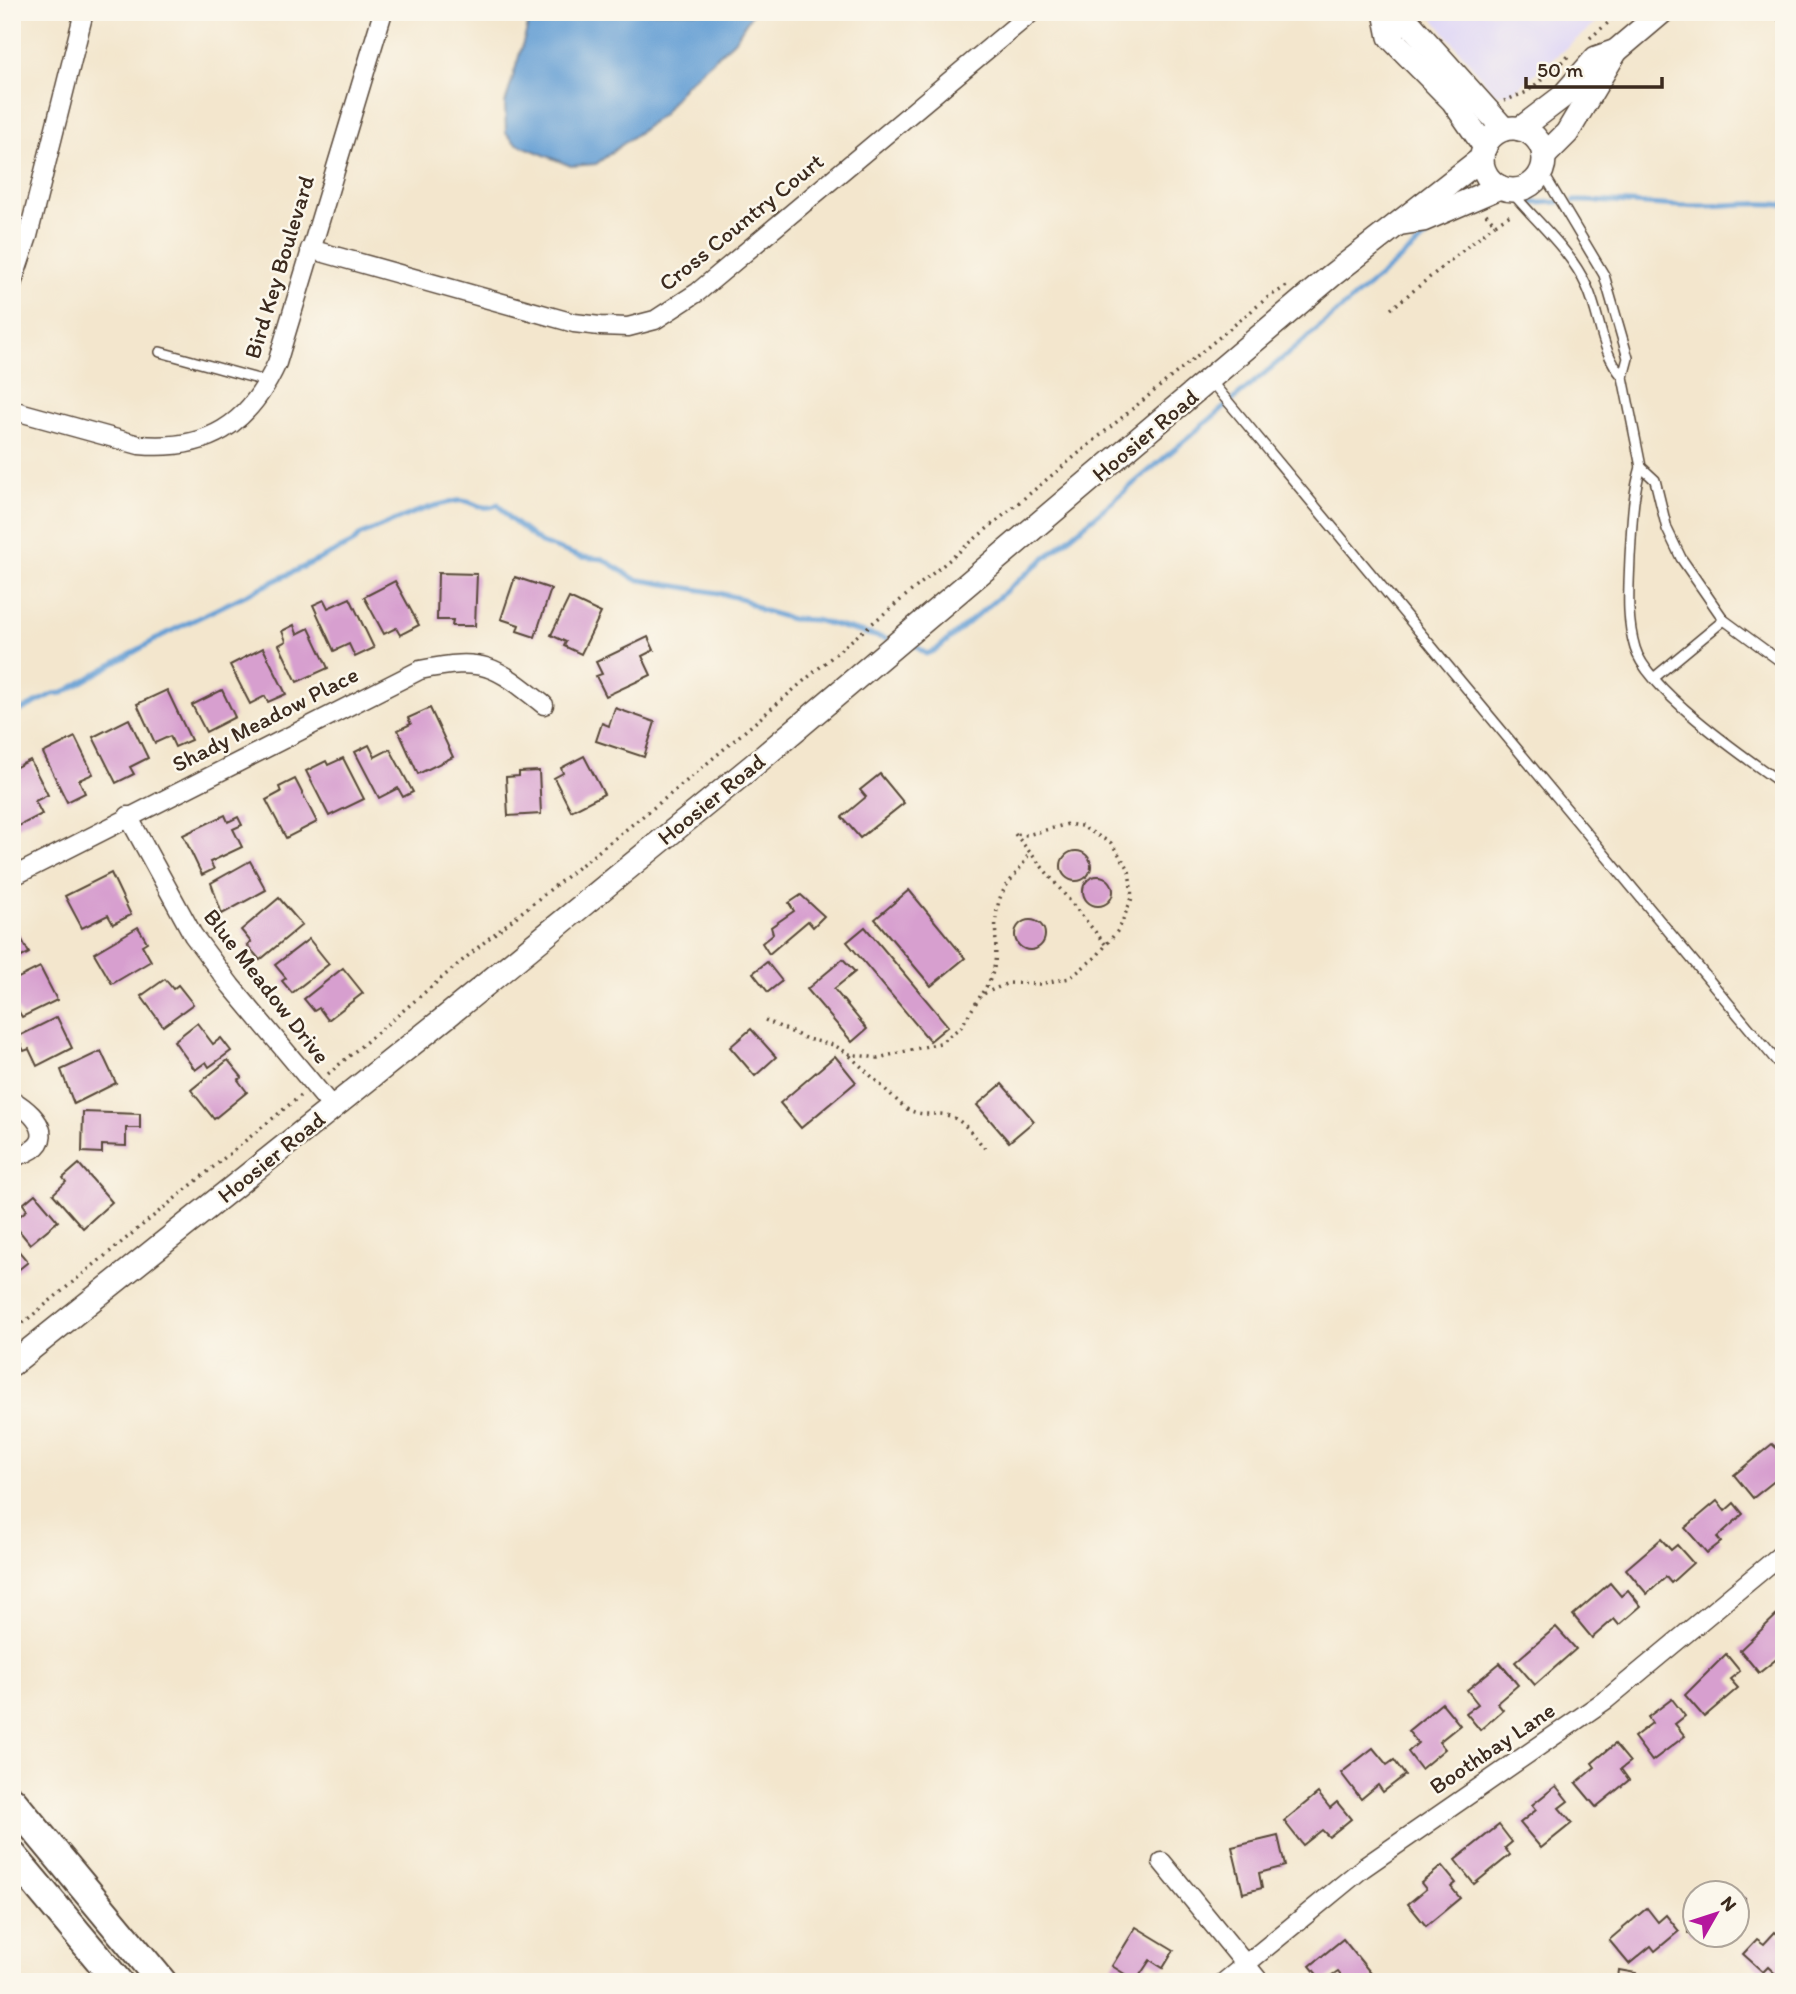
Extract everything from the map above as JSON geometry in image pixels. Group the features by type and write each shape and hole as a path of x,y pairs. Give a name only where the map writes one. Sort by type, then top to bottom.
{"main road":[{"path":"12,1801 162,1982"},
{"path":"12,1855 118,1982"}],"street":[{"path":"12,284 20,234 85,12"},
{"name":"Bird Key Boulevard","path":"12,410 139,445 185,444 229,427 251,408 269,382 383,12"},
{"name":"Cross Country Court","path":"310,249 574,323 628,327 655,320 698,292 1032,12"},
{"path":"1483,152 1495,133 1512,129 1562,97 1596,58 1616,51 1662,12"},
{"path":"1386,14 1390,37 1453,101 1483,152 1485,172 1505,188 1529,186 1567,133 1605,74 1616,51"},
{"path":"1386,14 1411,25 1478,100 1512,129 1533,135 1543,164"},
{"name":"Hoosier Road","path":"12,1364 333,1108 774,748 1331,276 1400,224 1483,152"},
{"name":"Hoosier Road","path":"1400,224 1423,220 1505,188"},
{"name":"Shady Meadow Place","path":"12,877 420,670 444,665 487,666 501,671 544,705"},
{"name":"Blue Meadow Drive","path":"128,816 193,935 231,986 333,1108"},
{"path":"12,1100 33,1113 41,1126 41,1136 29,1150 12,1157"},
{"name":"Boothbay Lane","path":"1224,1982 1363,1868 1607,1699 1784,1552"},
{"path":"1161,1862 1260,1982"}],"lane":[{"path":"1779,12 1784,20"},
{"path":"1543,164 1604,275 1628,358 1623,377 1641,467 1634,491 1628,609 1635,651 1655,677 1703,727 1784,785"},
{"path":"1505,188 1574,263 1588,289 1610,362 1623,377"},
{"path":"160,352 269,382"},
{"path":"1210,380 1784,1070"},
{"path":"1641,467 1655,480 1667,529 1681,558 1724,620 1784,664"},
{"path":"1655,677 1724,620"}],"path":[{"path":"1586,42 1621,12"},
{"path":"1478,100 1485,94 1501,101 1517,98 1577,49"},
{"path":"1391,309 1495,224"},
{"path":"12,1332 1281,287 1291,285"},
{"path":"981,995 1008,983 1039,984 1070,978 1106,945 1119,929 1132,898 1133,883 1122,855 1103,836 1068,824 1027,835 1015,834 1106,945"},
{"path":"849,1054 878,1058 940,1044 961,1027 996,968 996,923 1001,895 1016,877 1029,853"},
{"path":"765,1020 807,1039 834,1045 849,1054 905,1108 915,1114 948,1115 961,1120 987,1151"}],"shaded area":[{"path":"1428,12 1609,12 1512,93 1495,94"}],"water":[{"path":"532,12 753,12 734,41 684,86 662,115 596,164 571,166 515,143 506,133 505,104"}],"building":[{"path":"438,573 477,574 475,626 452,626 453,620 437,620"},
{"path":"515,577 551,589 535,637 517,631 519,625 501,619"},
{"path":"395,581 419,625 400,635 396,628 384,634 364,597"},
{"path":"350,598 374,648 355,657 349,644 334,651 313,605 324,600 328,608"},
{"path":"569,598 601,613 581,654 564,646 566,642 551,635"},
{"path":"294,625 297,634 309,628 328,668 297,682 279,645 286,641 282,631"},
{"path":"648,637 654,650 642,656 651,675 606,696 596,676 602,674 596,662"},
{"path":"263,648 286,694 268,702 265,696 250,704 230,665"},
{"path":"167,690 191,740 175,747 170,736 155,743 137,704"},
{"path":"222,690 235,717 206,732 192,705"},
{"path":"430,708 453,757 418,774 398,730 411,724 408,718"},
{"path":"615,708 655,722 644,757 596,741 602,723 609,726"},
{"path":"129,719 148,758 130,767 134,774 116,783 93,737"},
{"path":"75,737 93,774 79,780 85,793 67,802 43,753"},
{"path":"369,745 375,757 390,749 413,792 403,797 398,788 379,798 355,752"},
{"path":"584,756 604,794 571,811 554,778 563,773 561,768"},
{"path":"343,758 364,799 329,816 306,771 326,761 328,765"},
{"path":"30,760 48,795 35,801 42,814 17,827 12,817 12,769"},
{"path":"539,771 541,814 508,816 506,777 519,776 519,772"},
{"path":"880,774 904,803 860,838 842,817 866,797 860,790"},
{"path":"295,779 317,822 286,838 266,800 281,792 279,787"},
{"path":"225,815 228,822 238,817 242,825 233,829 242,847 210,862 214,869 202,875 183,835"},
{"path":"1076,851 1082,852 1090,860 1090,872 1082,880 1076,881 1070,880 1062,872 1061,866 1062,860 1070,852"},
{"path":"250,861 266,890 222,914 211,883"},
{"path":"111,873 131,915 113,924 108,915 82,928 65,896"},
{"path":"1098,876 1109,880 1113,891 1109,902 1098,906 1087,902 1083,891 1087,880"},
{"path":"909,890 965,958 931,986 875,919"},
{"path":"801,895 824,916 813,927 808,921 769,954 762,943 773,934 771,927 794,911 789,903"},
{"path":"279,898 302,925 260,960 247,945 251,942 241,930"},
{"path":"1030,920 1041,924 1045,935 1041,946 1030,950 1019,946 1015,935 1019,924"},
{"path":"12,921 29,953 12,962"},
{"path":"138,927 147,942 142,945 151,961 112,984 94,953"},
{"path":"865,927 948,1026 930,1041 847,942"},
{"path":"309,939 329,964 292,993 282,981 286,978 275,965"},
{"path":"843,959 855,972 834,989 867,1029 852,1042 807,989"},
{"path":"767,962 782,981 768,992 753,973"},
{"path":"40,967 57,1000 22,1017 12,1000 12,981"},
{"path":"343,968 363,993 328,1020 319,1008 314,1011 304,999"},
{"path":"165,979 173,989 178,985 193,1004 163,1026 141,996"},
{"path":"57,1017 72,1048 37,1066 29,1049 24,1051 17,1037"},
{"path":"197,1023 213,1044 221,1038 231,1051 209,1067 206,1062 195,1070 174,1041"},
{"path":"751,1029 776,1057 755,1076 730,1047"},
{"path":"101,1051 116,1083 74,1104 61,1070"},
{"path":"835,1056 856,1082 801,1128 780,1103"},
{"path":"228,1060 242,1077 238,1080 247,1092 214,1119 191,1090"},
{"path":"1002,1084 1034,1121 1009,1142 977,1105"},
{"path":"83,1112 140,1114 140,1128 126,1128 126,1146 102,1145 102,1153 82,1152"},
{"path":"79,1164 112,1202 83,1228 53,1194 66,1182 63,1178"},
{"path":"35,1194 58,1221 30,1244 12,1222 27,1210 23,1204"},
{"path":"12,1243 28,1262 12,1275"},
{"path":"1772,1444 1784,1455 1784,1484 1777,1479 1753,1498 1734,1475"},
{"path":"1717,1501 1725,1511 1734,1503 1743,1514 1717,1537 1721,1542 1707,1553 1685,1528"},
{"path":"1661,1539 1671,1550 1677,1545 1693,1563 1671,1583 1666,1577 1647,1594 1626,1569"},
{"path":"1610,1583 1621,1596 1628,1590 1641,1606 1619,1625 1614,1619 1592,1638 1573,1615"},
{"path":"1781,1611 1784,1614 1784,1653 1759,1673 1740,1650"},
{"path":"1556,1627 1576,1649 1535,1685 1515,1662"},
{"path":"1726,1654 1740,1671 1730,1679 1738,1688 1704,1717 1685,1695"},
{"path":"1500,1663 1518,1685 1497,1703 1503,1710 1480,1730 1466,1713 1478,1704 1467,1690"},
{"path":"1672,1699 1685,1716 1675,1724 1685,1736 1652,1761 1634,1737 1652,1723 1648,1717"},
{"path":"1442,1703 1460,1725 1439,1742 1445,1749 1421,1769 1408,1752 1418,1743 1408,1731"},
{"path":"1615,1744 1630,1762 1621,1769 1629,1780 1596,1807 1576,1783 1595,1767 1592,1763"},
{"path":"1373,1748 1387,1765 1394,1760 1405,1775 1383,1792 1378,1785 1361,1799 1341,1773"},
{"path":"1556,1786 1568,1801 1559,1808 1572,1823 1541,1848 1520,1823 1536,1810 1532,1805"},
{"path":"1318,1793 1330,1808 1337,1802 1351,1819 1329,1837 1322,1830 1303,1845 1284,1821"},
{"path":"1499,1825 1512,1842 1505,1848 1510,1855 1474,1884 1455,1860"},
{"path":"1278,1836 1285,1866 1259,1873 1262,1888 1243,1893 1232,1847"},
{"path":"1442,1866 1456,1883 1451,1887 1460,1898 1426,1926 1408,1904 1426,1889 1421,1883"},
{"path":"1647,1908 1658,1922 1666,1915 1679,1931 1655,1951 1651,1946 1629,1964 1609,1940"},
{"path":"1136,1927 1174,1950 1163,1968 1150,1960 1136,1981 1112,1966"},
{"path":"1775,1932 1784,1940 1784,1982 1768,1967 1763,1972 1743,1954 1757,1939 1764,1944"},
{"path":"1343,1939 1374,1977 1369,1982 1346,1982 1338,1972 1323,1982 1310,1966"},
{"path":"1619,1970 1636,1973 1635,1982 1598,1982 1599,1974 1618,1978"}],"waterway":[{"path":"1519,196 1535,203 1559,202"},
{"path":"1574,201 1678,206 1784,205"},
{"path":"916,646 926,654 936,650 1443,223"},
{"path":"12,715 53,694 63,693 167,633 353,543 359,536 420,511 457,501 482,507 498,504 510,519 541,543 581,557 603,559 635,579 718,593 743,599 761,610 791,619 815,620 887,639"}]}
